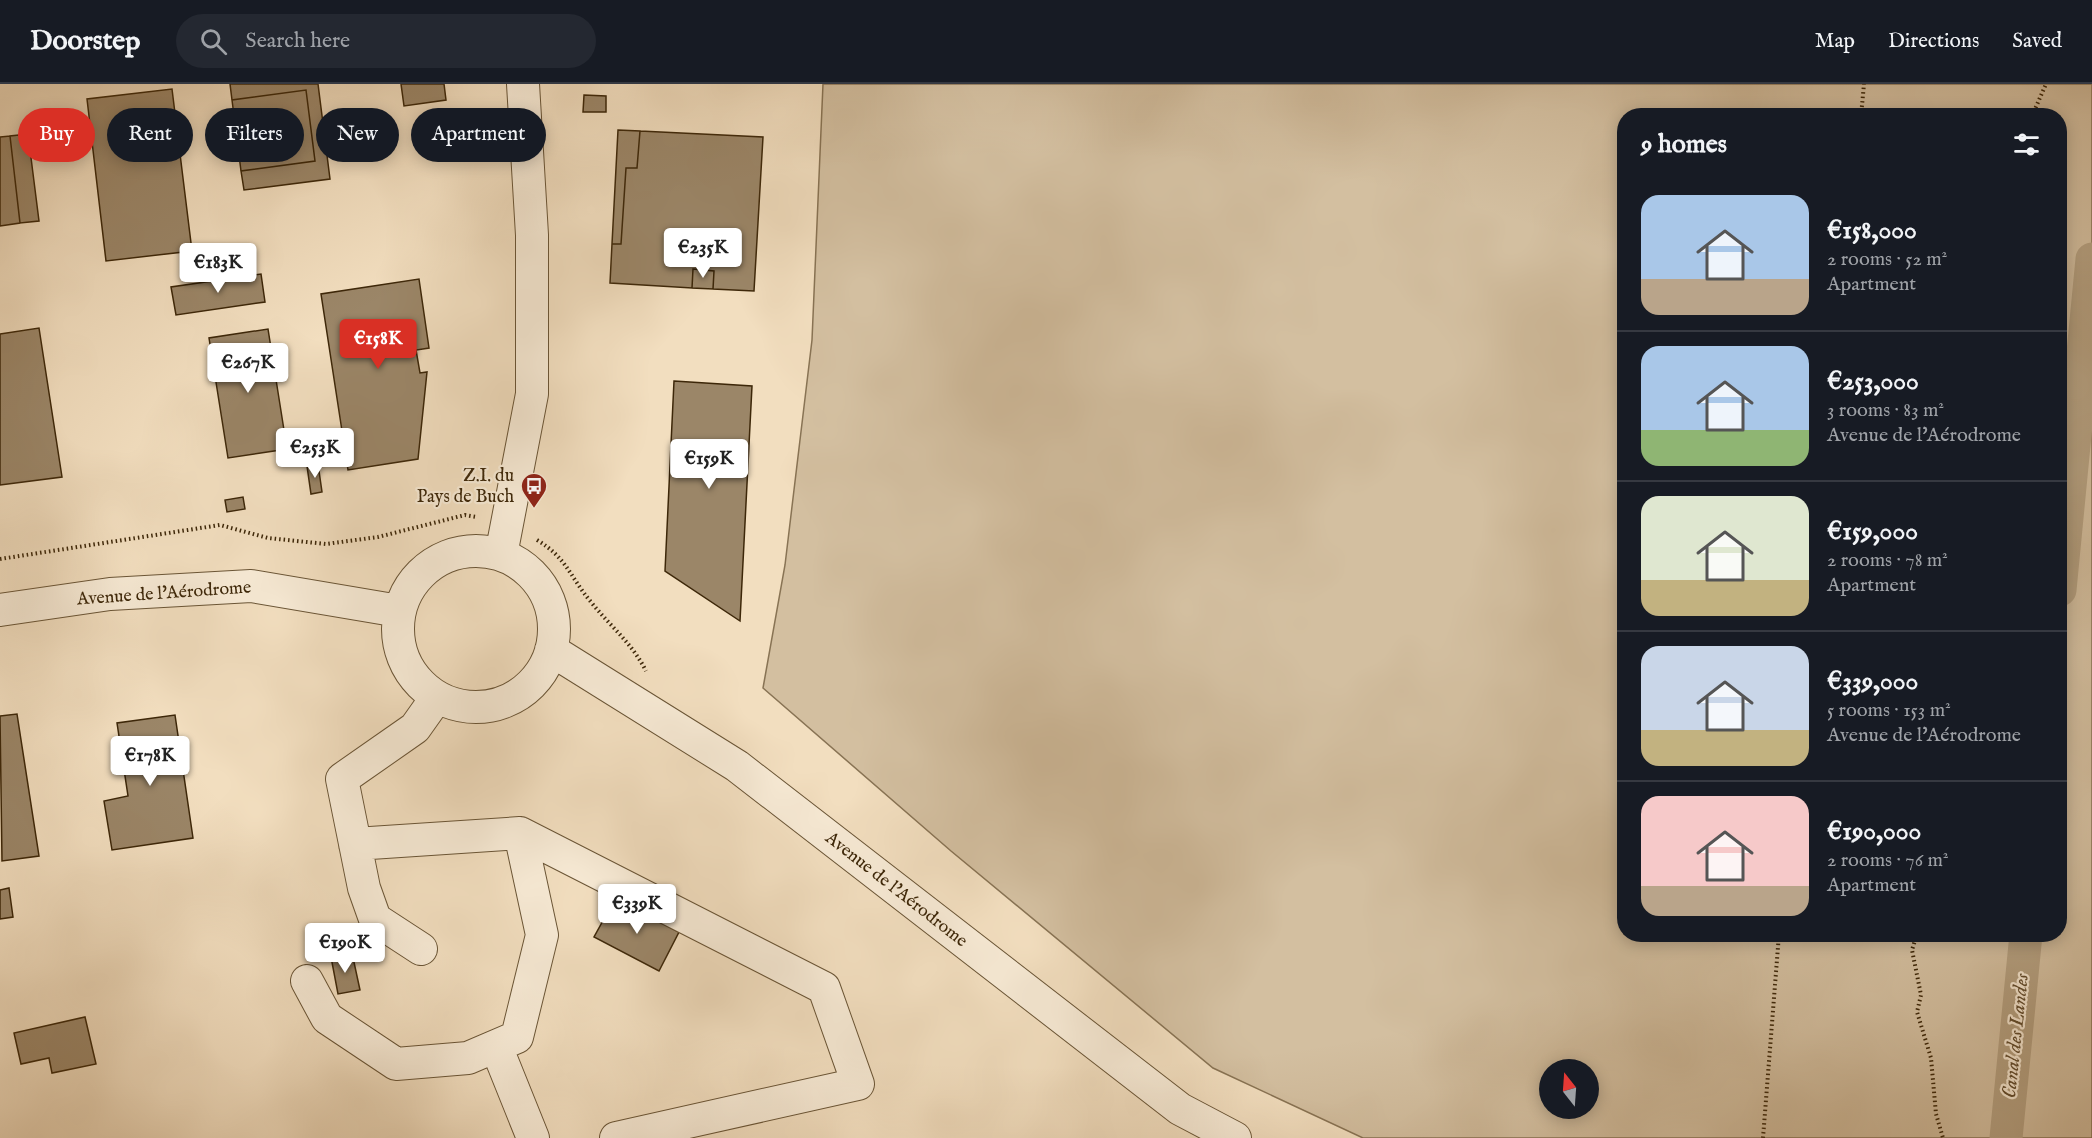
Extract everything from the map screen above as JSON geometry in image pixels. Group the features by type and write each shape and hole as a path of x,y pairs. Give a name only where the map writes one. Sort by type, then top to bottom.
{"street":[{"path":"501,555 532,394 532,235 523,84"},
{"path":"476,551 501,555 522,566 531,574 550,603 554,626 551,650 541,671 526,689 506,701 483,706 459,705 437,697 417,681 404,660 398,636 399,611 409,587 427,568 450,555 476,551"},
{"name":"Avenue de l'Aérodrome","path":"0,610 110,594 251,586 399,611"},
{"name":"Avenue de l'Aérodrome","path":"551,650 736,766 1180,1109 1235,1138"},
{"path":"421,949 375,919 364,888 342,779 414,728 437,697"},
{"path":"355,844 520,833 824,988 858,1084 616,1138"},
{"path":"307,981 327,1018 396,1064 468,1058 517,1037 542,935 520,833"},
{"path":"496,1046 533,1138"}],"path":[{"path":"1862,108 1863,84"},
{"path":"2036,108 2046,84"},
{"path":"0,559 220,525 268,538 326,544 378,537 465,515 507,523 556,551 590,602 636,651 649,677 636,703"},
{"path":"1763,1138 1778,942"},
{"path":"1914,942 1912,950 1921,995 1917,1012 1931,1058 1936,1114 1943,1138"}],"shaded area":[{"path":"823,84 2092,84 2092,1138 1363,1138 1213,1068 951,851 763,688 785,565 812,340"}],"building":[{"path":"230,84 318,84 321,108 316,108 316,162 328,162 330,179 244,190 241,171 315,161 306,90 232,100"},
{"path":"401,84 444,84 446,100 404,106"},
{"path":"172,89 174,108 107,108 107,162 181,162 192,251 106,261 94,162 95,108 88,108 87,99"},
{"path":"306,90 315,161 241,171 240,162 304,162 304,108 233,108 232,100"},
{"path":"584,95 606,96 606,112 583,112"},
{"path":"618,130 640,131 637,168 626,168 621,244 612,244"},
{"path":"640,131 763,137 754,291 713,289 714,271 693,269 692,288 610,283 612,244 621,244 626,168 637,168"},
{"path":"18,135 18,162 32,162 39,221 20,223 10,136"},
{"path":"10,136 20,223 0,226 0,137"},
{"path":"693,269 714,271 713,289 692,288"},
{"path":"261,274 265,302 176,315 171,287"},
{"path":"419,279 429,348 416,350 420,373 427,372 418,459 348,470 321,294"},
{"path":"39,328 62,477 0,485 0,334"},
{"path":"268,329 287,449 228,458 209,338"},
{"path":"674,381 752,386 740,621 665,571"},
{"path":"318,464 322,492 311,494 307,466"},
{"path":"243,497 245,509 227,512 225,500"},
{"path":"17,714 39,856 2,861 0,716"},
{"path":"175,715 193,838 112,850 104,801 128,796 117,723"},
{"path":"9,888 13,917 0,919 0,890"},
{"path":"615,899 679,932 659,971 594,937"},
{"path":"352,953 360,990 338,994 331,957"},
{"path":"85,1017 96,1064 52,1073 49,1058 21,1064 14,1033"}],"waterway":[{"name":"Canal des Landes","path":"2067,518 2092,259"},
{"name":"Canal des Landes","path":"2006,1138 2025,942"}],"place":[{"name":"Z.I. du Pays de Buch","path":"534,509"}]}
